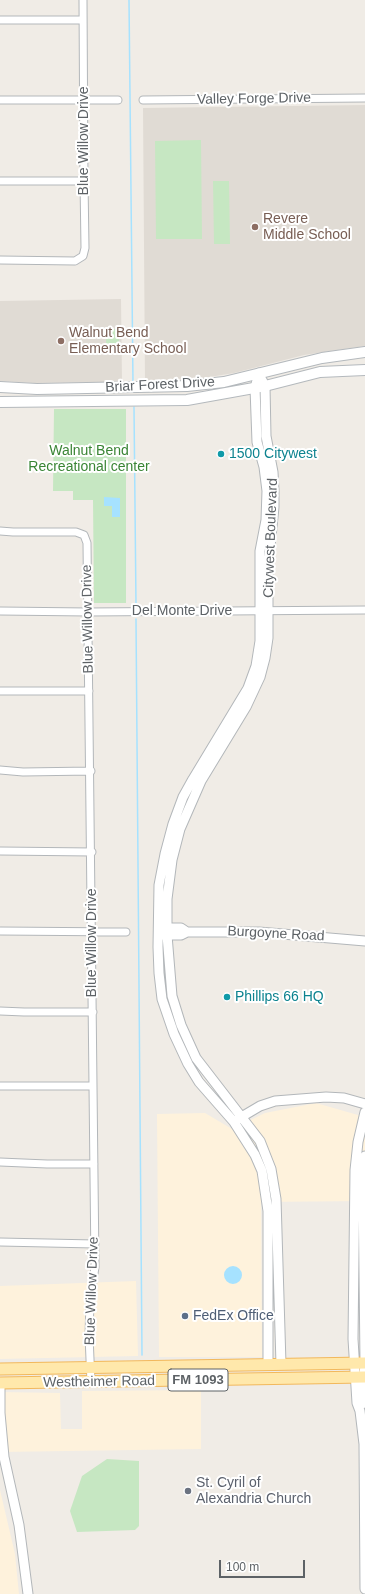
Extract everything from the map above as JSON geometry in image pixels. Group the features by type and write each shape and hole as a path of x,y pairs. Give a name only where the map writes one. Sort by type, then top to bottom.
{"main road":[{"name":"Briar Forest Drive","path":"0,388 37,389 187,386 224,382 322,358 365,352"},
{"name":"Briar Forest Drive","path":"0,402 187,400 260,387 320,372 365,370"},
{"path":"187,386 187,400"},
{"path":"103,388 104,402"},
{"name":"Westheimer Road","path":"0,1369 361,1363"},
{"path":"141,1381 171,1374 265,1372 273,1370 281,1364"},
{"path":"0,1383 3,1377 34,1368"},
{"name":"Westheimer Road","path":"0,1383 362,1377"}],"street":[{"name":"Blue Willow Drive","path":"0,260 75,261 83,256 85,248 83,0"},
{"path":"0,20 83,20"},
{"name":"Valley Forge Drive","path":"143,100 365,98"},
{"path":"0,100 118,100"},
{"path":"0,181 84,181"},
{"name":"Citywest Boulevard","path":"259,373 260,387 257,442 264,467 267,490 266,520 260,551 264,611 268,638 265,658 260,677 246,707 201,782 180,829 172,860 159,973 162,999 174,1034 188,1064 199,1082 234,1122 255,1155 262,1171 267,1206 268,1365"},
{"name":"Blue Willow Drive","path":"0,531 76,532 84,535 87,543 92,852 95,1267 90,1301 88,1336 91,1382"},
{"name":"Del Monte Drive","path":"0,611 88,612 365,610"},
{"path":"0,691 89,691"},
{"path":"0,770 23,772 90,771"},
{"path":"0,851 92,852"},
{"name":"Burgoyne Road","path":"163,932 181,928 187,932 259,932 365,941"},
{"path":"0,931 126,932"},
{"name":"Citywest Boulevard","path":"163,932 172,996 180,1025 196,1058 260,1141 271,1169 275,1185 281,1364"},
{"path":"0,1010 24,1012 93,1012"},
{"path":"0,1086 93,1086"},
{"path":"234,1122 260,1106 275,1101 326,1097 344,1098 365,1104"},
{"path":"365,1112 358,1142 354,1197 354,1275 362,1377 357,1403 360,1411 364,1444 365,1589"},
{"path":"361,1363 365,1275 363,1197 365,1156"},
{"path":"0,1162 94,1164"},
{"path":"354,1197 363,1197"},
{"path":"0,1242 94,1244"},
{"path":"354,1275 365,1275"},
{"path":"0,1383 0,1413 4,1457 19,1524 28,1594"}],"shaded area":[{"name":"Revere Middle School","path":"365,105 365,346 304,355 234,373 191,380 145,382 143,108"},
{"name":"Walnut Bend Elementary School","path":"121,299 122,382 34,383 0,381 0,301"},
{"path":"316,1103 365,1117 365,1201 261,1202 262,1357 159,1357 157,1114 205,1113 232,1129 265,1113"},
{"path":"136,1281 138,1356 0,1359 0,1286"},
{"path":"201,1390 201,1449 0,1452 0,1392 60,1393 61,1429 82,1429 82,1391"},
{"path":"0,1490 15,1554 19,1594 0,1594"}],"green space":[{"path":"201,140 202,239 156,239 155,141"},
{"path":"213,181 229,181 230,244 214,244"},
{"path":"106,329 119,329 119,353 106,353"},
{"name":"Walnut Bend Recreational center","path":"54,409 126,409 126,603 94,603 93,500 73,500 73,491 53,491"},
{"path":"107,1459 139,1461 139,1526 135,1530 77,1532 70,1511 82,1476"}],"water":[{"path":"104,497 120,498 120,517 112,517 112,506 104,506"},
{"path":"233,1266 239,1269 242,1275 239,1281 233,1284 227,1281 224,1275 227,1269"}],"waterway":[{"path":"129,0 133,383"},
{"path":"134,407 136,605"},
{"path":"136,619 142,1355"}],"place":[{"name":"Revere Middle School","path":"255,227"},
{"name":"Walnut Bend Elementary School","path":"61,341"},
{"name":"1500 Citywest","path":"221,454"},
{"name":"Phillips 66 HQ","path":"227,997"},
{"name":"FedEx Office","path":"185,1316"},
{"name":"St. Cyril of Alexandria Church","path":"188,1491"}]}
